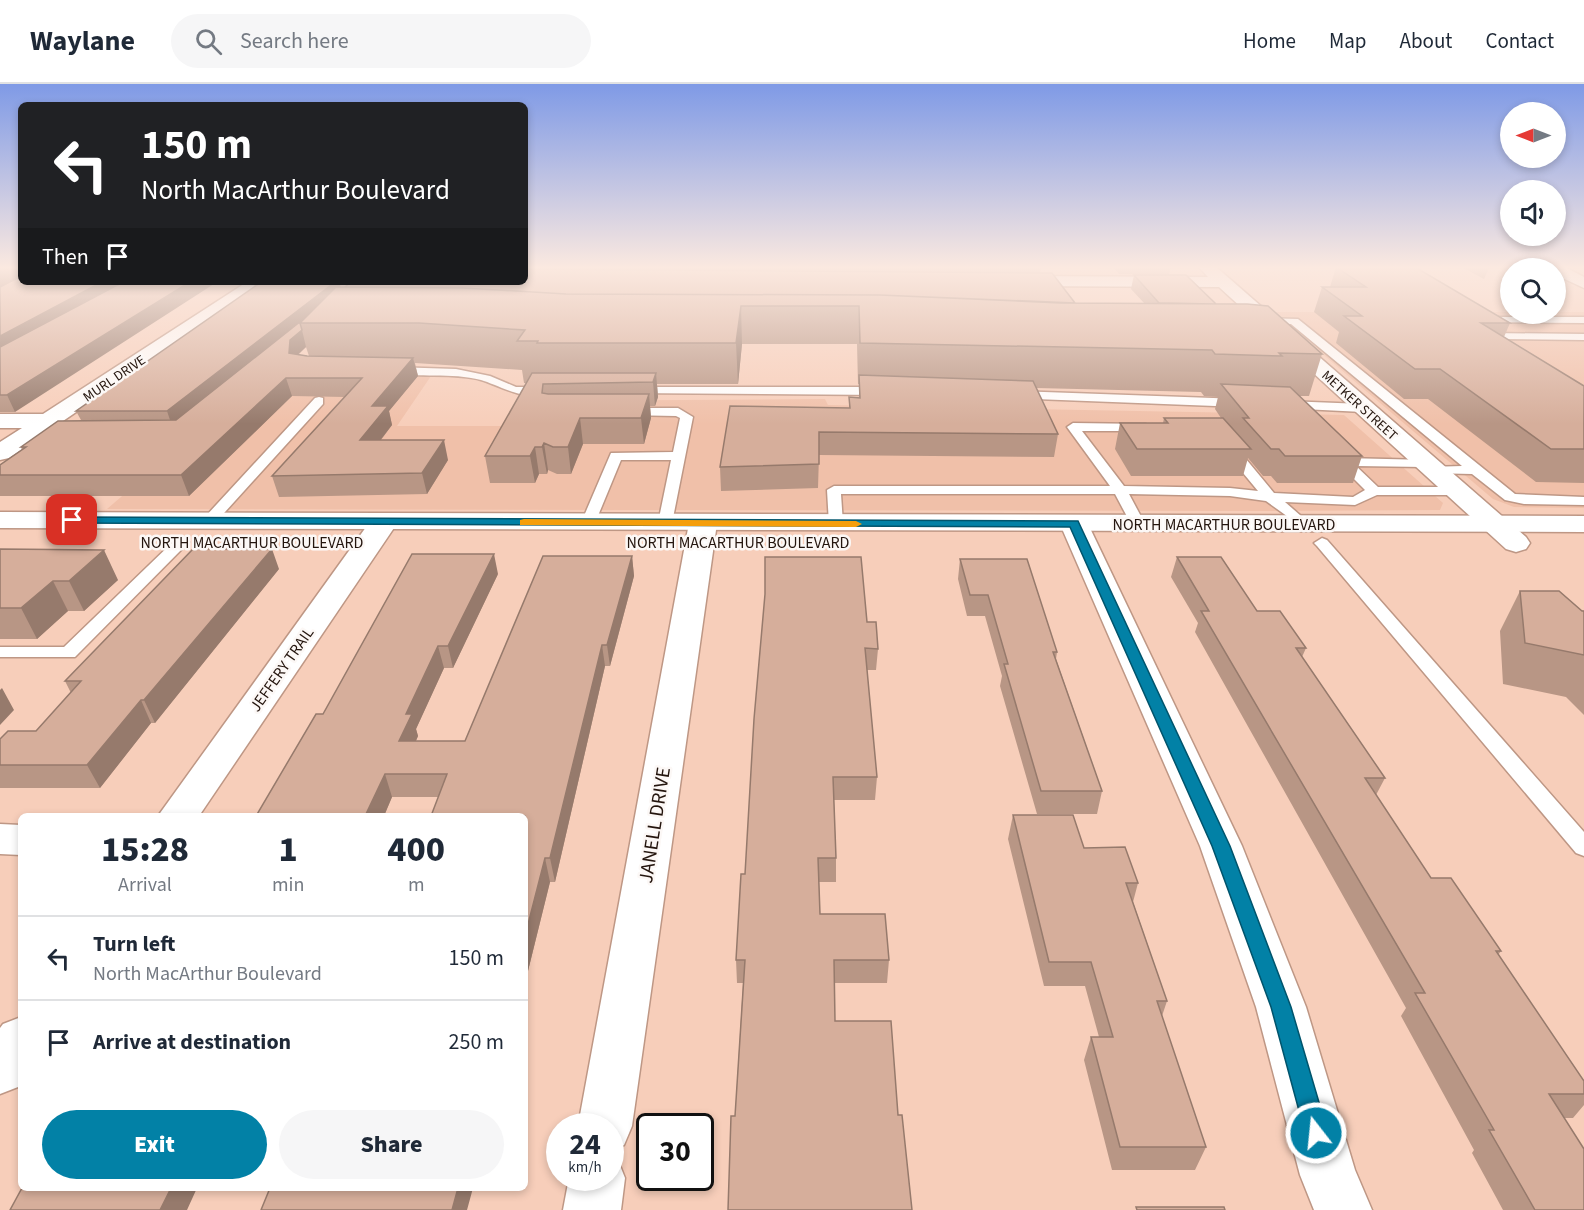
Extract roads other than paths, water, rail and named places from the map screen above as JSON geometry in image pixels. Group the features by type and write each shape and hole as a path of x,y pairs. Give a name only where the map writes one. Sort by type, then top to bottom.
{"street":[{"name":"MURL DRIVE","path":"0,453 29,434 51,428 206,319"},
{"name":"METKER STREET","path":"1259,319 1516,543"},
{"path":"0,421 51,428"},
{"name":"NORTH MACARTHUR BOULEVARD","path":"0,520 210,520 377,532 689,529 1078,533 1138,524 1584,524"},
{"name":"NORTH MACARTHUR BOULEVARD","path":"0,542 181,542 588,523 689,529 836,524 1322,543 1584,544"},
{"name":"JANELL DRIVE","path":"607,1113 689,529"},
{"name":"JEFFERY TRAIL","path":"180,813 377,532"},
{"path":"1078,533 1221,846 1281,1007 1328,1175 1343,1210"},
{"path":"0,839 18,840"},
{"path":"0,1070 18,1044"},
{"path":"592,1210 595,1191"}],"lane":[{"path":"1503,348 1473,322 1584,320"},
{"path":"1273,333 1294,321 1510,497 1524,500 1584,501"},
{"path":"1489,336 1584,337"},
{"path":"382,370 456,372 486,378 514,391 561,391"},
{"path":"620,391 900,392"},
{"path":"1004,395 1249,403"},
{"path":"210,520 319,401"},
{"path":"1272,404 1363,408"},
{"path":"609,413 678,412 687,417 679,456 689,529"},
{"path":"1138,524 1120,490 1073,427 1155,427"},
{"path":"1220,436 1270,497 1302,523"},
{"path":"588,523 616,456 679,456"},
{"path":"1374,491 1344,462 1475,470"},
{"path":"836,524 834,490 1230,492 1270,497 1355,501 1374,491 1456,491"},
{"path":"0,652 69,653 181,542"},
{"path":"1322,543 1584,847"}]}
